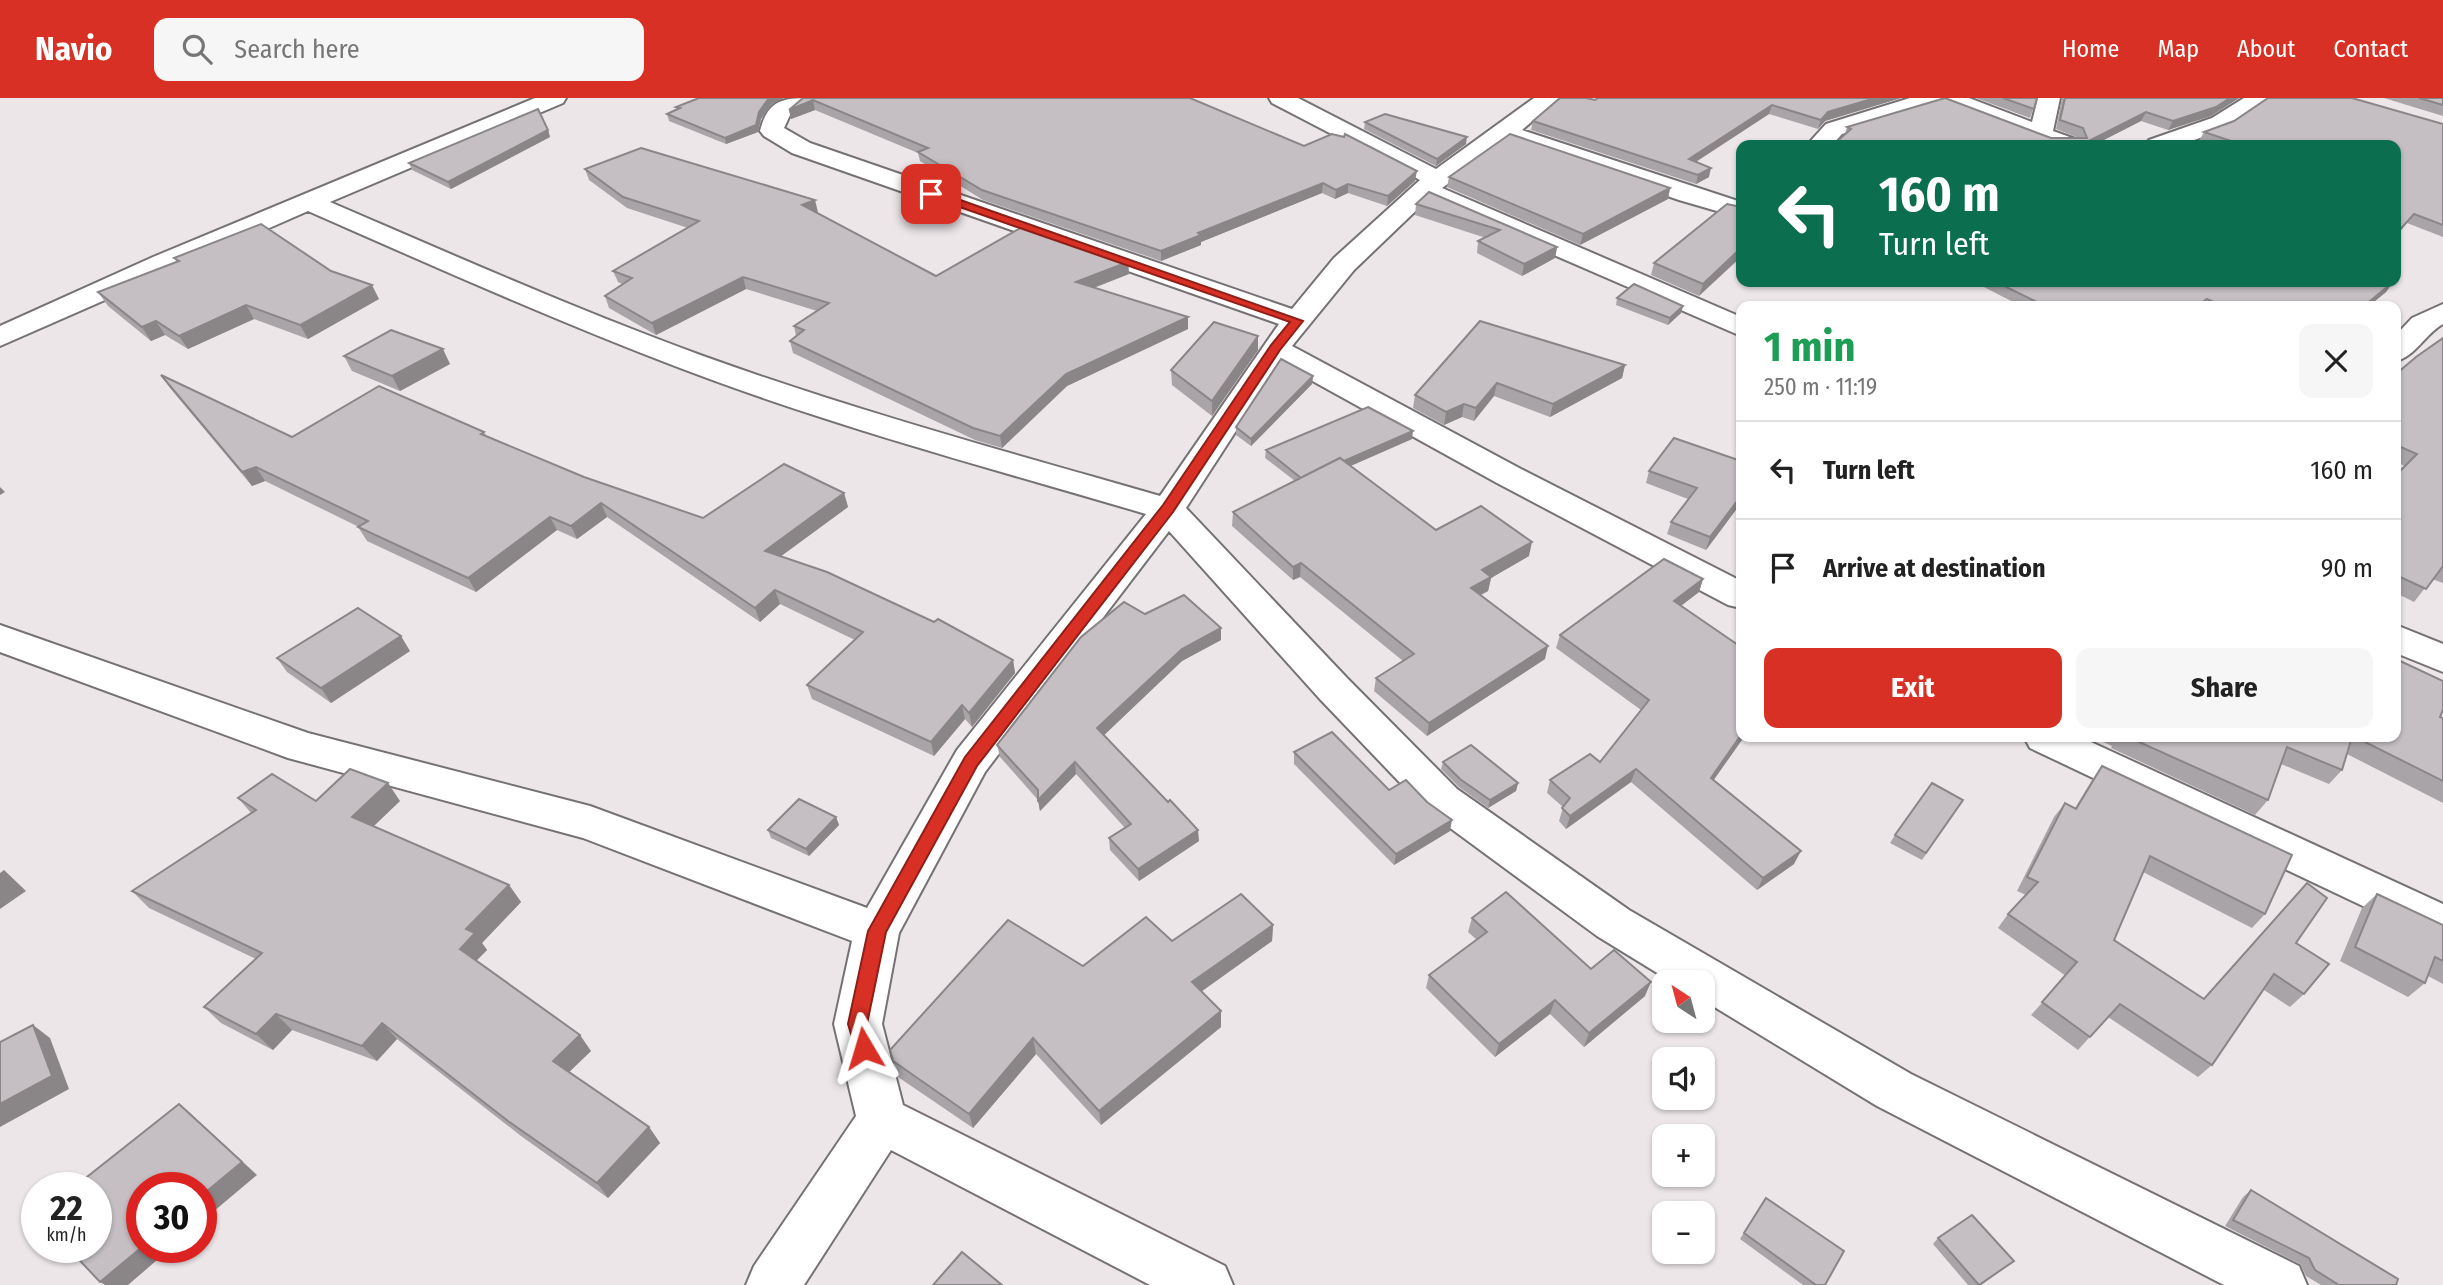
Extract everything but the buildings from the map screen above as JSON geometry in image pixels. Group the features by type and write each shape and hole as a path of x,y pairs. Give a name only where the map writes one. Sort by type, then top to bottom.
{"street":[{"path":"0,337 163,263 555,98"},
{"path":"803,98 783,107 774,117 772,131 800,148 1286,334 1509,476 1736,593"},
{"path":"1280,98 1431,184 1736,325"},
{"path":"773,1285 882,1120 858,1024 877,931 971,761 1168,509 1286,334 1344,264 1431,184 1548,98"},
{"path":"1824,140 1834,129 1936,98"},
{"path":"1948,98 2058,140"},
{"path":"2041,132 2049,98"},
{"path":"2172,140 2220,123 2260,98"},
{"path":"1505,132 1688,195 1736,209"},
{"path":"308,202 519,293 692,362 867,422 1168,509 1333,688 1442,800 1613,923 1894,1090 2280,1285"},
{"path":"2401,347 2422,324 2443,313"},
{"path":"0,638 302,747 590,823 877,931"},
{"path":"2401,640 2443,659"},
{"path":"2055,742 2443,925"},
{"path":"882,1120 1206,1285"}],"route":[{"path":"864,1048 858,1024 877,931 971,761 1168,509 1275,348 1297,321 931,194"}]}
